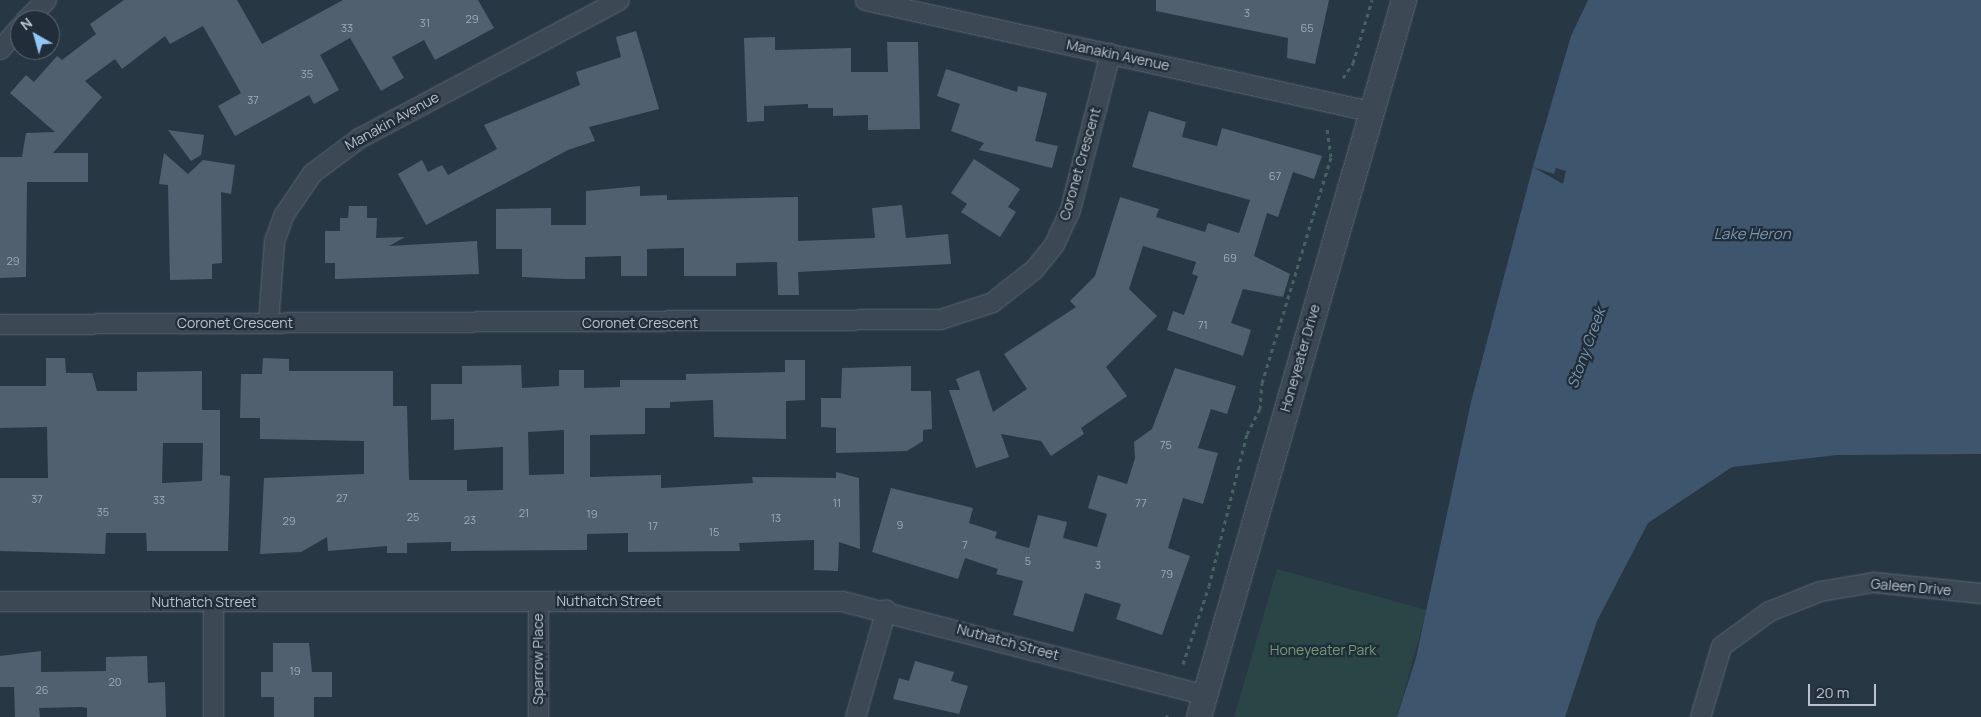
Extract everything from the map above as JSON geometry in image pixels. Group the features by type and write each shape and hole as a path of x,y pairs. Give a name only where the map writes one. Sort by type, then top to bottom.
{"street":[{"path":"36,10 46,0"},
{"name":"Manakin Avenue","path":"268,323 274,241 284,214 312,173 359,138 619,0"},
{"name":"Manakin Avenue","path":"865,0 1370,111"},
{"name":"Honeyeater Drive","path":"1202,706 1370,111 1404,0"},
{"path":"0,49 10,38"},
{"name":"Coronet Crescent","path":"0,324 859,322 940,320 966,313 1015,286 1054,244 1070,209 1110,53"},
{"name":"Galeen Drive","path":"1700,717 1720,646 1769,611 1820,592 1872,582 1981,594"},
{"name":"Nuthatch Street","path":"0,601 842,601 886,609 1202,706"},
{"path":"213,601 213,717"},
{"name":"Sparrow Place","path":"538,601 538,717"},
{"path":"855,717 886,609"}],"path":[{"path":"1343,78 1353,64 1372,0"},
{"path":"1182,664 1209,586 1247,434 1260,409 1262,383 1331,157 1327,129"}],"green space":[{"name":"Honeyeater Park","path":"1277,569 1427,610 1397,717 1234,717"}],"water":[{"name":"Lake Heron","path":"1588,0 1981,0 1981,454 1837,455 1732,467 1648,523 1597,621 1565,717 1397,717 1416,658 1471,402 1532,170 1571,36"}],"pier":[{"path":"1533,167 1554,174 1556,168 1566,171 1563,184"}],"building":[{"path":"124,0 237,0 262,44 343,0 478,0 494,28 435,60 424,40 392,57 404,78 381,91 350,38 320,55 339,90 314,104 309,95 235,136 218,106 241,93 203,26 170,44 165,36 122,69 115,59 85,81 102,97 53,153 88,153 88,182 27,182 26,277 0,278 0,157 22,157 26,133 55,132 10,93 26,75 34,82 53,60 60,60 60,58 62,60 96,34 90,24"},
{"path":"1156,0 1329,0 1315,64 1287,58 1288,38 1156,11"},
{"path":"636,31 659,109 589,127 595,141 568,150 426,225 398,174 422,160 428,172 442,165 448,175 497,149 484,125 580,85 576,72 621,57 616,37"},
{"path":"775,37 775,50 851,48 851,72 888,72 887,42 918,42 920,129 868,130 868,115 833,116 833,108 808,108 808,104 764,106 764,121 747,122 744,38"},
{"path":"946,69 1017,92 1018,86 1047,93 1035,141 1058,146 1052,168 979,150 984,143 951,131 960,104 937,96"},
{"path":"1149,111 1186,122 1182,137 1217,146 1222,128 1322,156 1314,179 1293,172 1278,217 1267,213 1254,256 1290,274 1283,297 1243,289 1231,323 1251,330 1243,356 1167,330 1173,311 1184,315 1198,276 1192,274 1196,262 1143,246 1129,289 1157,316 1106,367 1127,396 1081,428 1084,434 1051,456 1041,441 1001,434 1009,457 976,468 949,390 960,390 956,379 979,370 993,412 1027,389 1004,354 1076,307 1070,301 1095,276 1120,197 1159,209 1156,217 1205,232 1208,223 1239,233 1250,200 1132,167"},
{"path":"168,130 204,135 201,155 191,161"},
{"path":"164,153 188,174 203,160 235,165 231,194 221,192 222,263 212,264 212,279 170,280 168,185 159,184"},
{"path":"974,159 1020,189 1008,207 1016,212 1000,237 961,212 967,204 951,193"},
{"path":"640,186 640,196 667,195 667,200 798,197 798,241 875,238 872,208 902,205 906,238 948,234 951,264 798,272 799,295 778,295 777,262 736,263 736,276 684,276 684,248 647,249 647,276 621,276 621,256 585,257 585,279 565,279 522,277 522,249 496,249 496,209 551,208 551,225 586,225 586,191"},
{"path":"349,206 367,206 367,218 377,218 376,238 405,237 389,246 477,241 479,274 335,279 335,263 325,263 325,231 340,231 340,218 348,218"},
{"path":"46,358 65,358 66,373 92,373 97,391 137,391 137,372 202,371 202,410 220,410 220,475 230,476 228,551 147,551 146,533 106,533 105,554 0,551 0,478 48,478 47,427 0,428 0,386 46,386","holes":["163,443 203,443 202,481 162,483"]},
{"path":"263,358 289,359 289,371 393,371 393,406 407,406 409,480 467,480 467,491 503,490 503,447 454,450 454,419 431,420 431,384 462,384 462,366 521,365 522,388 559,386 559,370 584,370 584,388 620,387 620,380 686,380 686,374 785,372 785,360 805,360 805,400 786,401 786,439 714,437 713,400 670,402 670,408 645,408 645,434 590,435 590,477 661,475 661,488 753,483 752,477 836,478 836,472 859,478 860,549 839,542 838,571 814,570 814,540 739,543 740,551 628,552 628,533 587,534 587,550 451,551 451,542 407,543 407,553 387,553 387,546 328,551 327,537 301,552 260,554 264,478 364,474 364,441 260,439 260,418 240,418 241,374 262,374","holes":["564,430 564,474 529,475 528,432"]},
{"path":"911,366 911,391 931,391 932,429 923,430 923,441 907,451 836,453 836,428 821,427 821,398 841,398 842,368"},
{"path":"1175,368 1236,386 1227,414 1211,409 1198,448 1218,453 1203,504 1183,498 1168,548 1190,556 1162,635 1116,619 1121,604 1085,593 1073,632 1013,615 1023,581 996,574 998,569 965,558 958,579 872,552 891,488 973,508 969,523 997,532 995,538 1029,548 1038,515 1067,522 1063,538 1097,547 1107,514 1088,508 1098,475 1127,484 1135,458 1134,442 1152,429"},
{"path":"273,643 309,643 312,672 332,672 332,697 314,697 314,717 274,717 274,697 261,697 261,672 273,672"},
{"path":"41,651 41,672 106,671 106,657 147,656 148,683 165,682 166,717 87,717 87,708 82,707 39,708 40,717 15,717 14,687 0,687 0,656"},
{"path":"915,661 954,672 951,681 968,686 959,714 893,699 899,678 909,681"}],"water label":[{"name":"Stony Creek","path":"1586,348"}]}
